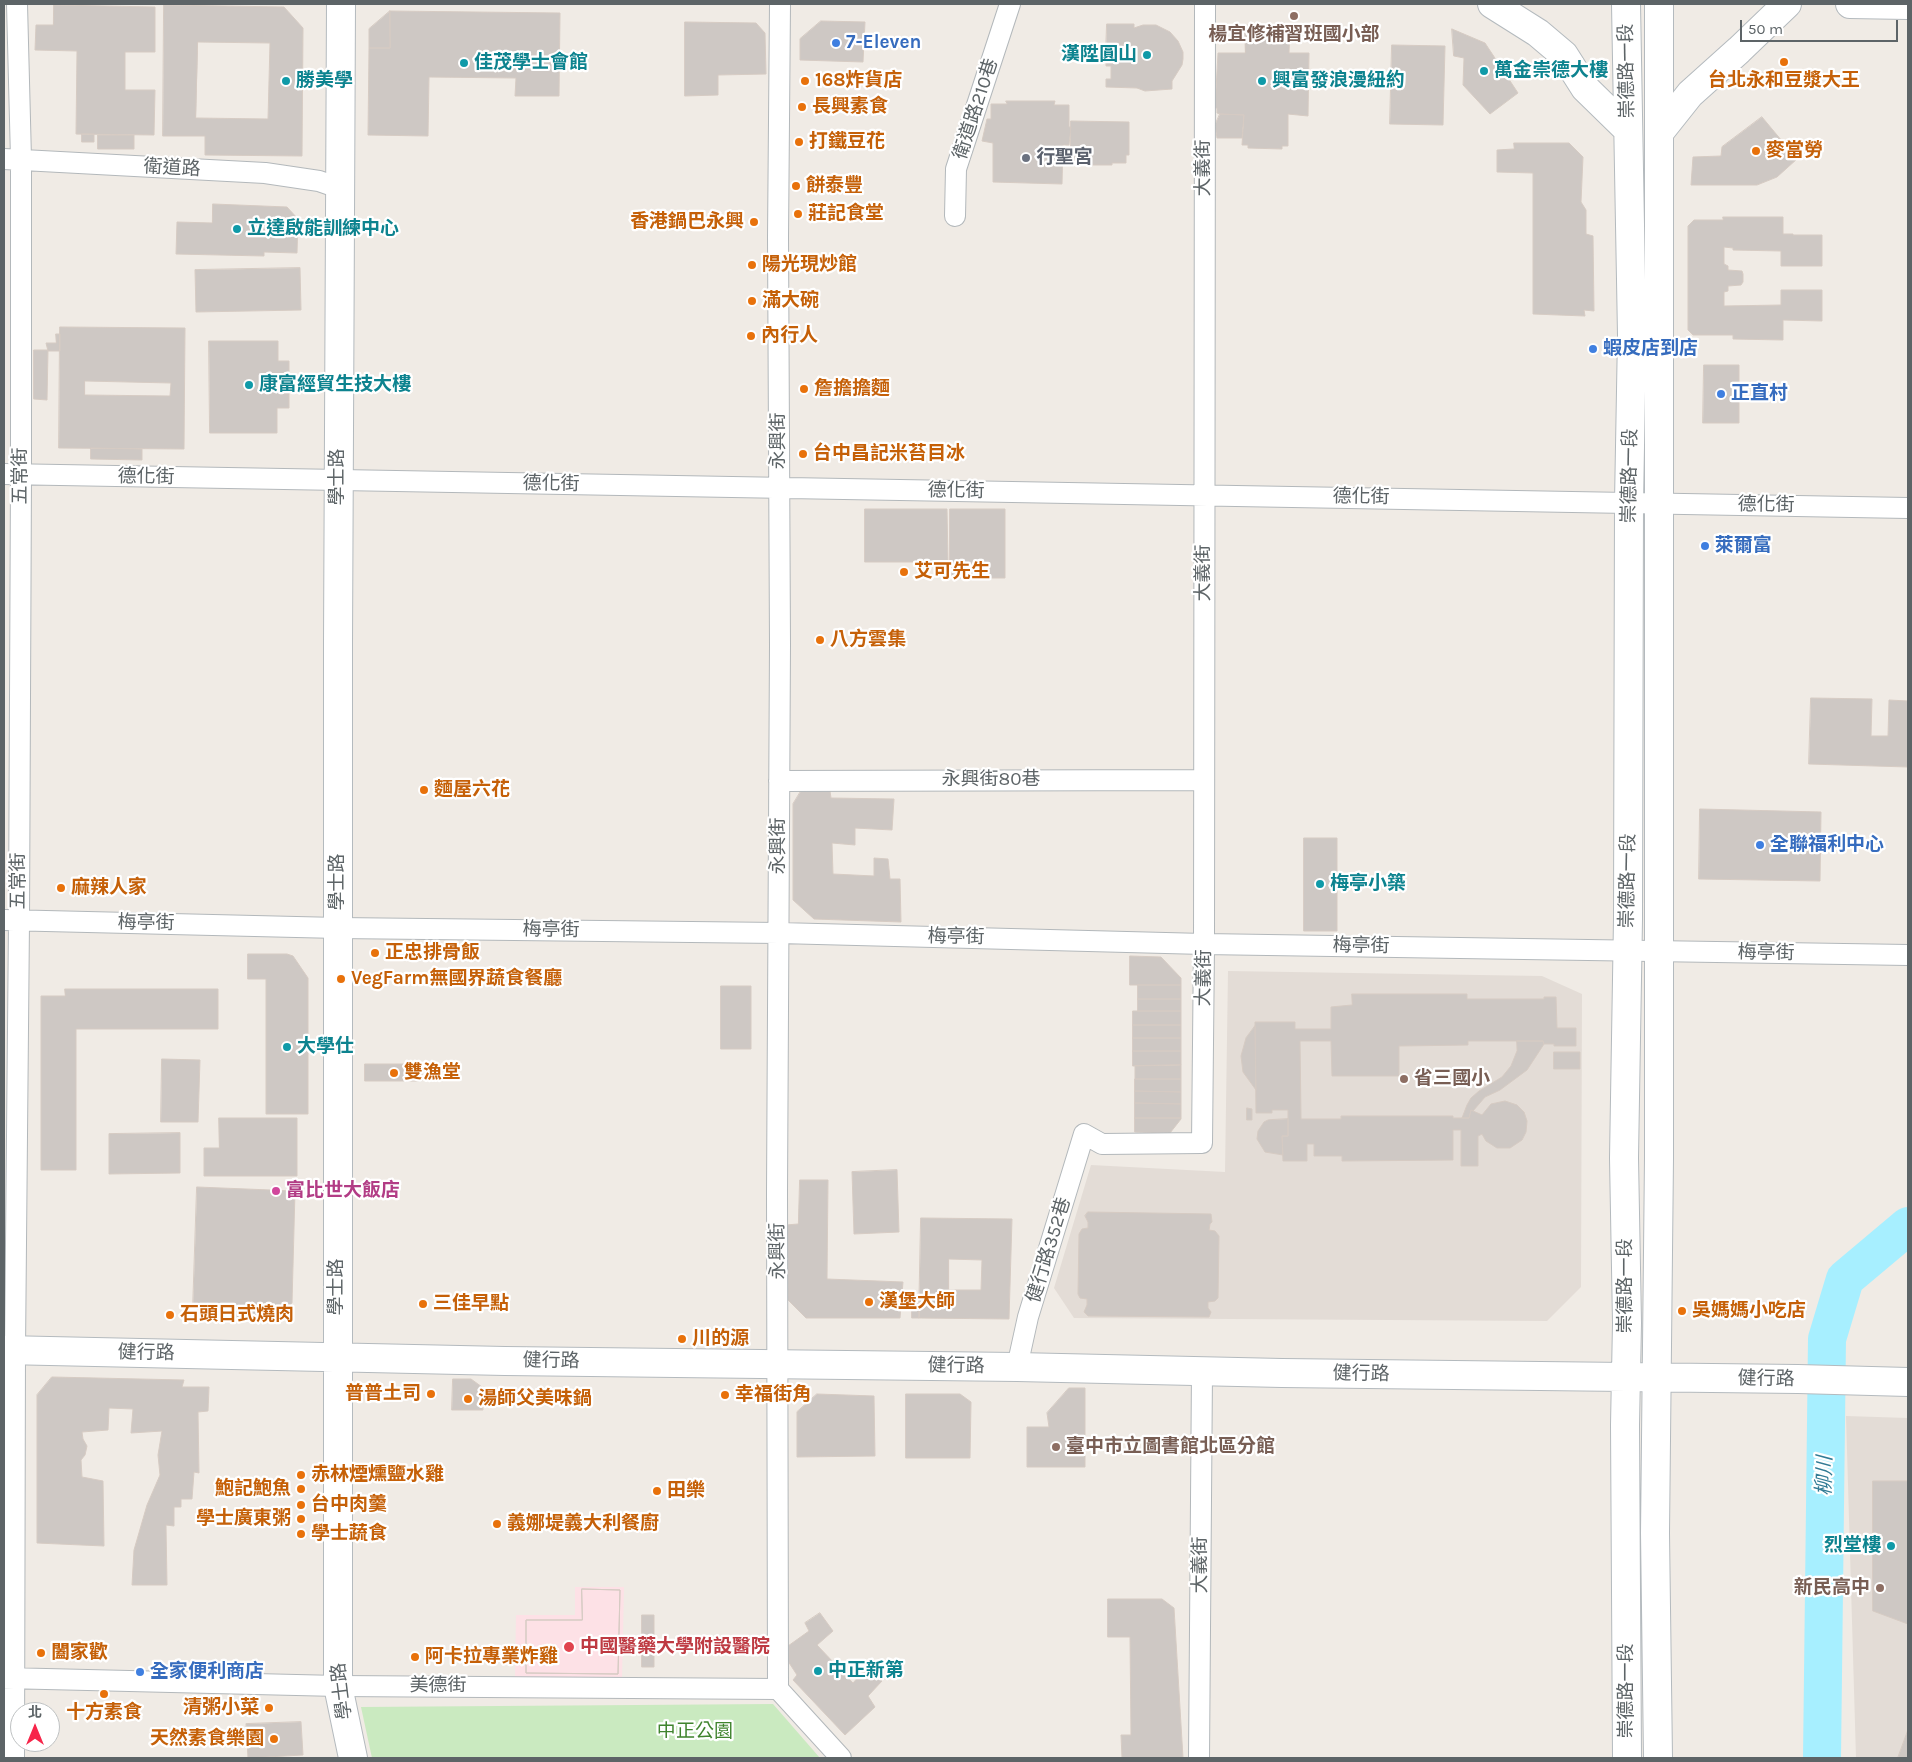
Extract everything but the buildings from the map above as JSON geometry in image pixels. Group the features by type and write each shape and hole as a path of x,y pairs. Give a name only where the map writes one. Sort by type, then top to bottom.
{"main road":[{"name":"學士路","path":"341,4 338,480 338,1686 353,1758"},
{"path":"1492,4 1538,33 1564,55 1585,88 1628,130"},
{"name":"崇德路一段","path":"1626,4 1632,335 1624,1158 1627,1323 1627,1758"},
{"name":"崇德路一段","path":"1658,1758 1654,1533 1659,1158 1659,4"},
{"path":"1659,133 1690,94 1787,4"},
{"path":"1850,4 1908,5"},
{"name":"健行路","path":"9,1350 337,1358 1908,1382"}],"street":[{"name":"五常街","path":"14,1758 9,1678 9,1350 12,920 12,159 17,4"},
{"name":"永興街","path":"778,1689 779,1364 777,1192 780,4"},
{"name":"衛道路210巷","path":"955,216 956,169 1010,4"},
{"name":"大義街","path":"1084,1134 1102,1144 1202,1143 1205,4"},
{"name":"衛道路","path":"12,159 265,173 319,181 339,188"},
{"name":"德化街","path":"12,474 1908,508"},
{"name":"永興街80巷","path":"779,781 1204,780"},
{"name":"梅亭街","path":"12,920 338,928 779,933 1204,944 1908,955"},
{"name":"健行路352巷","path":"1017,1367 1028,1317 1084,1134"},
{"name":"大義街","path":"1200,1758 1202,1371"},
{"name":"美德街","path":"9,1678 338,1686 778,1689"},
{"path":"778,1689 842,1758"}],"shaded area":[{"name":"省三國小","path":"1228,971 1542,976 1582,994 1581,1287 1547,1321 1074,1318 1054,1288 1091,1165 1225,1172"},
{"name":"新民高中","path":"1846,1416 1908,1418 1908,1758 1856,1758"},
{"name":"中國醫藥大學附設醫院","path":"575,1587 624,1587 622,1679 515,1678 516,1615 575,1615"}],"green space":[{"name":"中正公園","path":"773,1704 820,1758 372,1758 361,1707"}],"waterway":[{"name":"柳川","path":"1822,1758 1827,1339 1845,1279 1908,1226"}],"place":[{"name":"楊宜修補習班國小部","path":"1294,16"},
{"name":"7-Eleven","path":"836,43"},
{"name":"漢陞圓山","path":"1147,55"},
{"name":"台北永和豆漿大王","path":"1784,62"},
{"name":"佳茂學士會館","path":"464,63"},
{"name":"萬金崇德大樓","path":"1484,71"},
{"name":"勝美學","path":"286,81"},
{"name":"168炸貨店","path":"805,81"},
{"name":"興富發浪漫紐約","path":"1262,81"},
{"name":"長興素食","path":"802,107"},
{"name":"打鐵豆花","path":"799,142"},
{"name":"麥當勞","path":"1756,151"},
{"name":"行聖宮","path":"1026,158"},
{"name":"餅泰豐","path":"796,186"},
{"name":"莊記食堂","path":"798,214"},
{"name":"香港鍋巴永興","path":"754,222"},
{"name":"立達啟能訓練中心","path":"237,229"},
{"name":"陽光現炒館","path":"752,265"},
{"name":"滿大碗","path":"752,301"},
{"name":"內行人","path":"751,336"},
{"name":"蝦皮店到店","path":"1593,349"},
{"name":"康富經貿生技大樓","path":"249,385"},
{"name":"詹擔擔麵","path":"804,389"},
{"name":"正直村","path":"1721,394"},
{"name":"台中昌記米苔目冰","path":"803,454"},
{"name":"萊爾富","path":"1705,546"},
{"name":"艾可先生","path":"904,572"},
{"name":"八方雲集","path":"820,640"},
{"name":"麵屋六花","path":"424,790"},
{"name":"全聯福利中心","path":"1760,845"},
{"name":"梅亭小築","path":"1320,884"},
{"name":"麻辣人家","path":"61,888"},
{"name":"正忠排骨飯","path":"375,953"},
{"name":"VegFarm無國界蔬食餐廳","path":"341,979"},
{"name":"大學仕","path":"287,1047"},
{"name":"雙漁堂","path":"394,1073"},
{"name":"省三國小","path":"1404,1079"},
{"name":"富比世大飯店","path":"276,1191"},
{"name":"漢堡大師","path":"869,1302"},
{"name":"三佳早點","path":"423,1304"},
{"name":"吳媽媽小吃店","path":"1682,1311"},
{"name":"石頭日式燒肉","path":"170,1315"},
{"name":"川的源","path":"682,1339"},
{"name":"普普土司","path":"431,1394"},
{"name":"幸福街角","path":"725,1395"},
{"name":"湯師父美味鍋","path":"468,1399"},
{"name":"臺中市立圖書館北區分館","path":"1056,1447"},
{"name":"赤林煙燻鹽水雞","path":"301,1475"},
{"name":"鮑記鮑魚","path":"301,1489"},
{"name":"田樂","path":"657,1491"},
{"name":"台中肉羹","path":"301,1505"},
{"name":"學士廣東粥","path":"301,1519"},
{"name":"義娜堤義大利餐廚","path":"497,1524"},
{"name":"學士蔬食","path":"301,1534"},
{"name":"烈堂樓","path":"1891,1546"},
{"name":"新民高中","path":"1880,1588"},
{"name":"中國醫藥大學附設醫院","path":"569,1647"},
{"name":"闔家歡","path":"41,1653"},
{"name":"阿卡拉專業炸雞","path":"415,1657"},
{"name":"中正新第","path":"818,1671"},
{"name":"全家便利商店","path":"140,1672"},
{"name":"十方素食","path":"104,1694"},
{"name":"清粥小菜","path":"269,1708"},
{"name":"天然素食樂園","path":"274,1739"}]}
